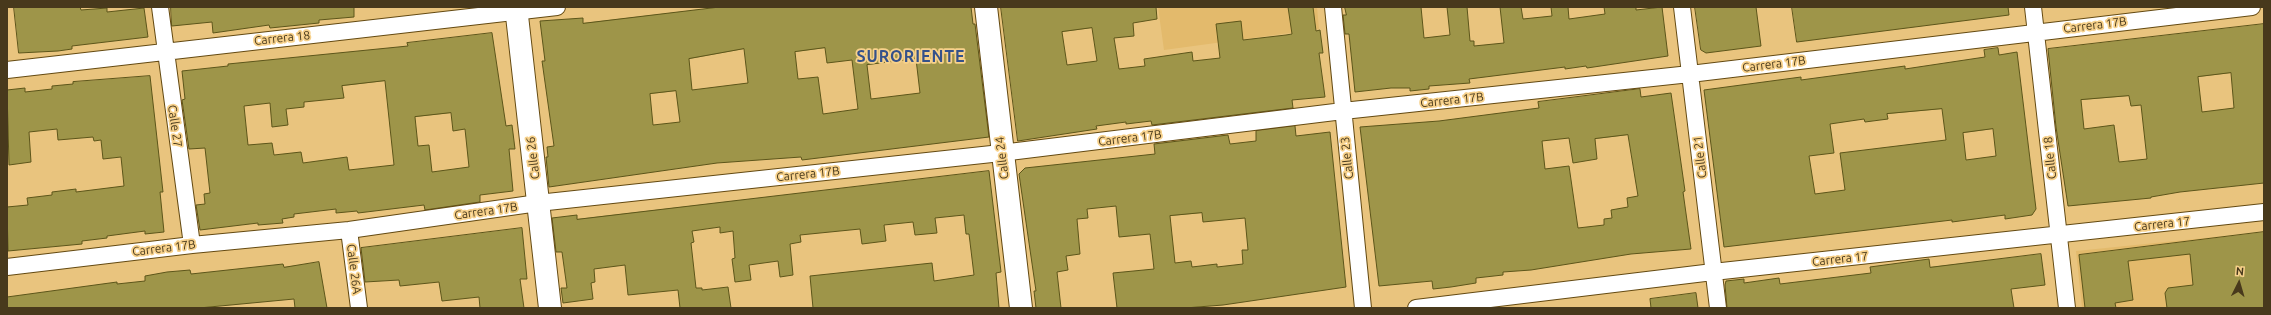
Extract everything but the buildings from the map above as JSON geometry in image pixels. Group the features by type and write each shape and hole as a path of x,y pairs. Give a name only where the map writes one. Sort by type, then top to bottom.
{"street":[{"name":"Calle 27","path":"160,7 164,51 192,245"},
{"name":"Carrera 18","path":"7,70 516,10 557,7"},
{"name":"Calle 24","path":"986,7 1001,153 1021,308"},
{"name":"Calle 23","path":"1333,7 1342,111 1363,308"},
{"name":"Calle 21","path":"1682,7 1718,308"},
{"name":"Calle 18","path":"2033,7 2037,32 2058,235 2068,308"},
{"name":"Carrera 17B","path":"7,267 192,245 349,230 538,203 1001,153 1342,111 1690,74 2252,7"},
{"name":"Calle 26","path":"516,10 550,308"},
{"name":"Carrera 17","path":"1416,308 1713,272 2264,212"},
{"name":"Calle 26A","path":"349,230 359,308"}],"shaded area":[{"path":"1158,7 1317,7 1319,29 1164,50"},
{"path":"2264,232 2264,308 2082,308 2076,251"}],"district":[{"name":"SURORIENTE","path":"911,57"}]}
